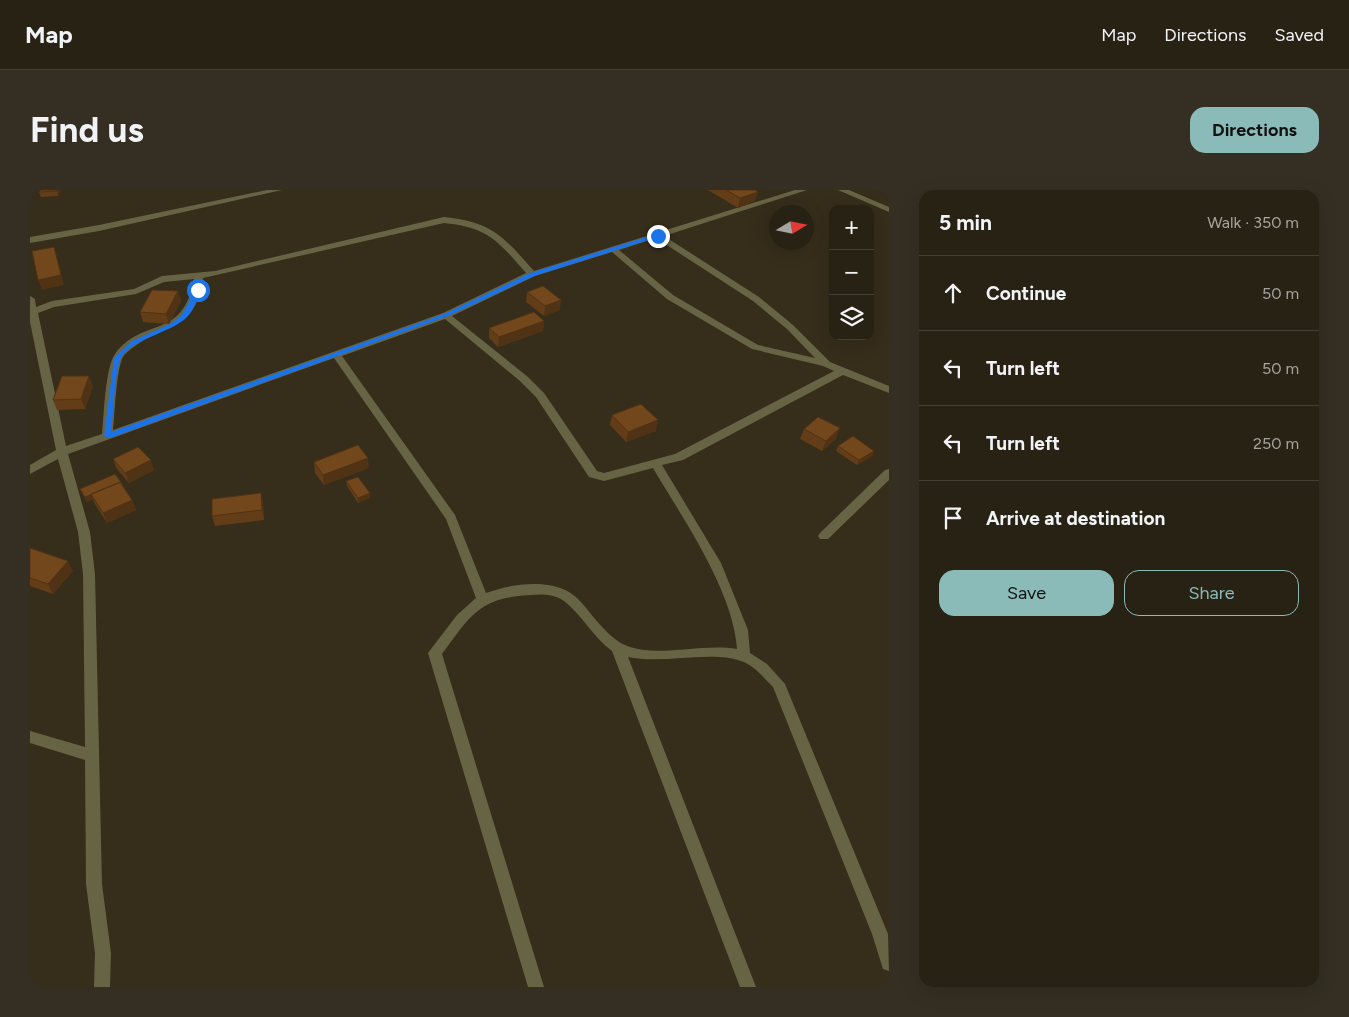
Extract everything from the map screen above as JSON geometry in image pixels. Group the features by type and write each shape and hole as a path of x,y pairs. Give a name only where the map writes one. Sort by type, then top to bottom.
{"street":[{"path":"30,240 98,228 278,190"},
{"path":"30,470 62,452 446,315 532,274 803,190"},
{"path":"842,190 889,210"},
{"path":"102,987 102,953 94,884 89,574 84,532 62,452 32,305 52,304 136,291 162,279 199,276 444,220 466,221 495,234 532,274"},
{"path":"658,236 756,299 790,327 826,364"},
{"path":"612,248 670,298 755,348 826,364 889,390"},
{"path":"107,436 118,358 134,342 172,325 184,317 198,290 199,276"},
{"path":"446,315 524,379 540,395 593,474 604,477 679,457 842,371"},
{"path":"336,354 451,518 483,600"},
{"path":"656,464 715,563 742,630 744,656"},
{"path":"824,536 889,472"},
{"path":"536,987 435,653 459,621 483,600 496,594 513,591 546,590 560,593 572,600 607,639 618,648 636,654 698,652 744,656 764,669 778,684 880,934 889,963"},
{"path":"618,648 748,987"},
{"path":"30,737 92,756"}],"building":[{"path":"40,190 57,190 57,191 39,192"},
{"path":"726,190 755,190 758,192 740,198"},
{"path":"54,247 61,275 38,280 32,251"},
{"path":"543,286 561,300 545,306 527,292"},
{"path":"152,290 178,291 166,314 140,312"},
{"path":"534,312 544,321 499,337 489,328"},
{"path":"62,376 89,376 81,399 53,400"},
{"path":"641,404 658,420 628,432 612,415"},
{"path":"818,417 840,428 826,441 804,429"},
{"path":"853,436 874,451 859,460 838,446"},
{"path":"358,445 368,458 323,475 314,462"},
{"path":"138,447 151,460 125,473 113,459"},
{"path":"115,474 121,482 85,497 80,489"},
{"path":"358,477 370,493 358,498 346,481"},
{"path":"120,482 132,500 103,513 91,494"},
{"path":"261,493 262,510 212,516 212,499"},
{"path":"30,548 68,561 48,584 30,578"}],"route":[{"path":"198,290 184,317 172,325 134,342 118,358 107,436 446,315 532,274 612,248 658,236"}]}
